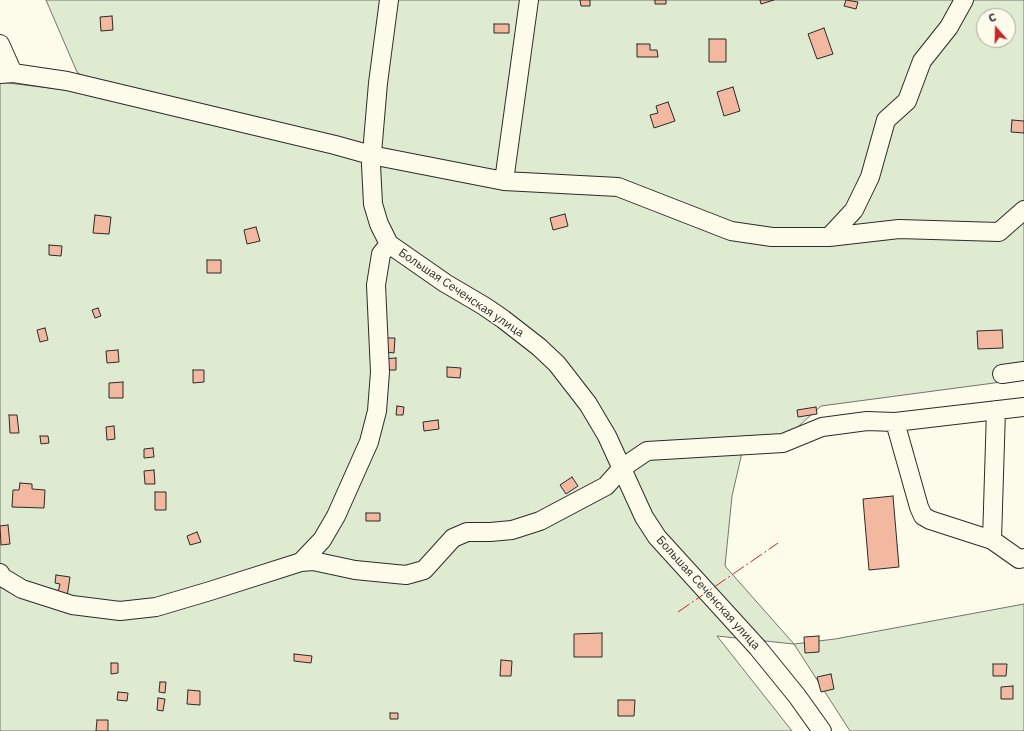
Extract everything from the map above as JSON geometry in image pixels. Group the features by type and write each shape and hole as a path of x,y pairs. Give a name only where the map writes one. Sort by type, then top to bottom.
{"street":[{"name":"Большая Сеченская улица","path":"389,0 378,83 371,155 373,204 379,224 389,244 445,283 503,319 539,347 557,364 592,410 607,436 644,517 657,538 758,648 797,696 822,731"},
{"path":"504,181 529,0"},
{"path":"829,237 854,210 870,177 886,120 907,100 922,61 948,27 964,0"},
{"path":"0,44 7,74 67,81 335,145 371,155 504,181 618,187 731,231 772,237 829,237 899,229 999,232 1024,210"},
{"path":"301,562 322,540 336,516 369,442 377,411 380,372 376,285 381,254 389,244"},
{"path":"1002,374 1024,371"},
{"path":"0,574 2,577 22,589 72,605 120,611 156,607 210,592 301,562 313,561 355,570 406,575 424,570 453,538 468,532 512,530 540,521 606,486 622,468 647,451 783,442 822,427 867,421 895,422 1024,407"},
{"path":"992,540 996,410"},
{"path":"895,422 919,507 923,516 930,520 992,540 1020,559 1024,558"}],"green space":[{"path":"46,0 1024,0 1024,379 821,406 791,433 744,444 732,496 725,566 794,644 717,636 792,731 0,731 0,82 107,95 77,72"},
{"path":"1024,604 1024,731 850,731 794,644 835,639"}],"building":[{"path":"580,0 590,0 590,6 581,6"},
{"path":"655,0 666,0 666,4 655,4"},
{"path":"760,0 774,0 761,4"},
{"path":"846,0 858,2 856,9 844,6"},
{"path":"112,16 113,30 101,31 100,17"},
{"path":"494,24 509,24 509,33 494,33"},
{"path":"824,28 833,54 817,59 808,34"},
{"path":"709,39 726,39 726,62 709,62"},
{"path":"637,44 650,44 650,50 657,50 658,57 637,57"},
{"path":"733,87 740,111 724,116 717,92"},
{"path":"668,102 675,121 654,128 650,115 658,113 656,106"},
{"path":"1012,120 1024,121 1024,133 1011,132"},
{"path":"565,214 568,226 553,230 550,218"},
{"path":"95,215 111,217 109,234 93,233"},
{"path":"256,227 260,241 247,244 244,230"},
{"path":"49,245 62,246 61,256 49,255"},
{"path":"207,260 221,260 221,273 207,273"},
{"path":"98,308 101,316 95,318 92,310"},
{"path":"45,328 48,340 40,342 37,330"},
{"path":"1002,330 1003,348 978,349 977,331"},
{"path":"387,338 395,338 394,353 386,352"},
{"path":"118,350 119,362 107,363 106,351"},
{"path":"396,358 396,370 382,370 382,359"},
{"path":"447,367 461,368 460,378 447,377"},
{"path":"193,370 204,370 204,382 193,383"},
{"path":"123,382 123,398 109,398 109,383"},
{"path":"397,406 404,407 403,415 396,415"},
{"path":"816,407 817,414 798,417 797,410"},
{"path":"9,415 17,415 19,433 10,433"},
{"path":"438,420 439,429 424,431 423,422"},
{"path":"114,426 115,439 107,440 106,427"},
{"path":"40,436 48,436 49,443 41,444"},
{"path":"153,448 154,457 144,458 144,449"},
{"path":"154,470 155,484 145,484 144,471"},
{"path":"572,477 578,486 566,494 560,485"},
{"path":"20,483 32,484 32,489 45,490 44,508 12,507 13,490 19,490"},
{"path":"155,492 166,492 166,510 155,510"},
{"path":"893,496 899,567 869,570 863,499"},
{"path":"366,513 380,513 380,521 366,521"},
{"path":"8,525 10,544 1,545 0,526"},
{"path":"197,532 201,542 190,545 187,536"},
{"path":"56,575 70,577 67,597 57,596 60,584 55,583"},
{"path":"602,633 602,657 574,657 574,634"},
{"path":"819,636 819,652 805,653 804,637"},
{"path":"294,654 312,656 311,663 294,661"},
{"path":"501,660 512,661 511,676 500,676"},
{"path":"111,663 118,663 118,673 111,674"},
{"path":"993,664 1007,664 1006,676 993,676"},
{"path":"831,674 834,689 821,692 817,677"},
{"path":"160,682 166,682 165,693 159,692"},
{"path":"1013,686 1013,699 1001,699 1001,687"},
{"path":"188,690 200,691 200,705 187,704"},
{"path":"118,692 128,693 127,701 117,700"},
{"path":"158,698 165,699 163,711 157,710"},
{"path":"618,700 635,700 634,716 618,716"},
{"path":"390,713 398,713 398,719 390,719"},
{"path":"97,720 108,720 108,731 96,731"}],"power":[{"path":"678,612 778,543"}]}
